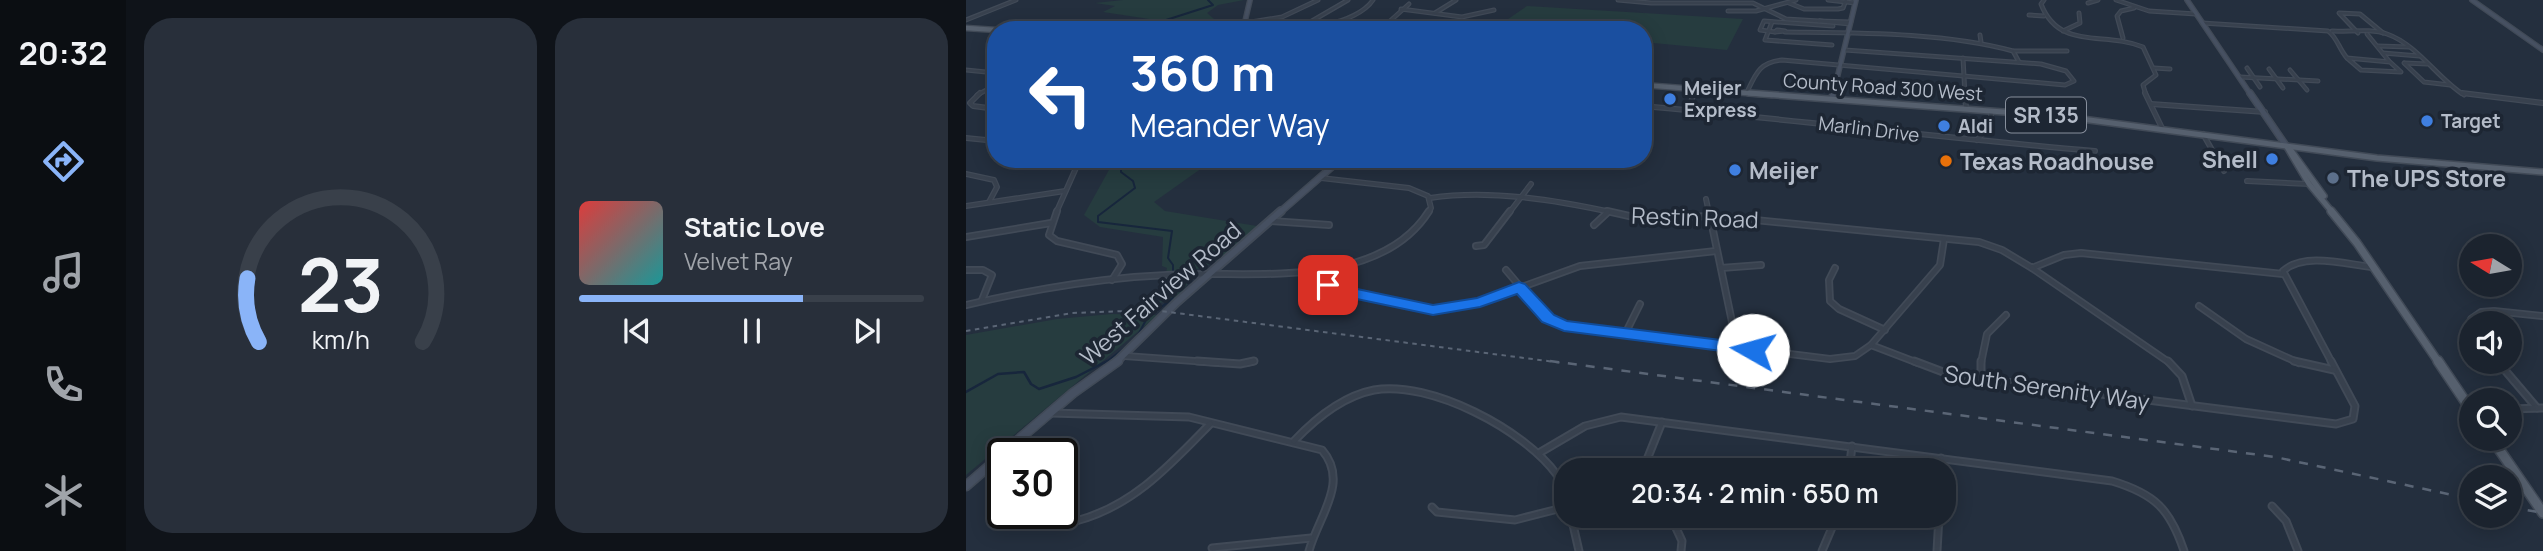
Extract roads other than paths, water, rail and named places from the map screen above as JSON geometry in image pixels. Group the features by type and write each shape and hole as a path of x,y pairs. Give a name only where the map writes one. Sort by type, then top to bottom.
{"main road":[{"path":"1245,21 1250,0"},
{"path":"2187,0 2265,113 2309,184 2328,205 2459,391"},
{"path":"2472,0 2543,50"},
{"path":"1832,98 1856,2"},
{"path":"966,27 987,29"},
{"name":"County Road 300 West","path":"1652,85 1991,111 2161,128 2287,147"},
{"path":"2287,147 2318,185 2328,205"},
{"name":"SR 135","path":"2287,147 2414,162 2543,172"},
{"name":"West Fairview Road","path":"1021,438 1125,356 1177,302 1332,168"},
{"path":"2500,451 2543,513"},
{"name":"West Fairview Road","path":"966,486 987,468"}],"street":[{"path":"966,19 1016,0"},
{"path":"1260,21 1276,19 1318,0"},
{"path":"1311,21 1348,0"},
{"path":"1345,21 1379,0"},
{"path":"1434,14 1456,0"},
{"path":"1618,0 1648,5 1690,0 1752,3 1770,8 1788,19 1851,23"},
{"path":"1728,10 1752,11 1796,0"},
{"path":"1828,0 1856,2"},
{"path":"2044,0 2041,2 2048,24 2062,31 2087,37 2123,38 2143,47 2156,76 2143,85 2161,128"},
{"path":"2088,3 2098,0"},
{"path":"2116,0 2136,7 2196,14"},
{"path":"1788,3 1806,9 1838,9 1843,8 1845,1"},
{"path":"1389,21 1409,4"},
{"path":"2123,38 2125,36 2118,14 2136,7"},
{"path":"1401,9 1462,17 1494,9"},
{"path":"2062,31 2080,23 2079,13"},
{"path":"2359,33 2339,13 2360,14 2383,33 2408,46 2451,85 2473,97 2543,103"},
{"path":"2029,15 2044,16"},
{"path":"1833,26 1765,22 1760,30 1981,42 2013,51 2067,51"},
{"path":"1772,22 1765,40 1832,45"},
{"path":"2202,23 2383,33"},
{"path":"1801,43 1806,24"},
{"path":"2328,31 2334,35 2339,49 2361,70 2401,72 2367,34"},
{"path":"1980,35 1981,42"},
{"path":"2378,46 2408,46"},
{"path":"1747,93 1760,66 1770,61 1782,60 2064,85 2074,81 2064,70 2045,64 1845,50"},
{"path":"2013,51 2019,62"},
{"path":"2382,53 2419,56"},
{"path":"1963,58 1966,109"},
{"path":"2347,58 2390,61"},
{"path":"2427,64 2404,63 2424,82 2451,85"},
{"path":"2153,68 2170,69"},
{"path":"2247,68 2260,86"},
{"path":"2269,69 2283,88"},
{"path":"2290,70 2307,90"},
{"path":"966,73 987,72"},
{"path":"2240,76 2318,81"},
{"path":"1688,111 1695,89"},
{"path":"987,90 975,96 970,103 987,108"},
{"path":"2150,104 2265,113"},
{"name":"Marlin Drive","path":"1652,107 1861,125 1903,134 2095,151"},
{"path":"1976,141 1991,125 1991,111"},
{"path":"2203,134 2224,171"},
{"path":"966,138 987,140"},
{"path":"1076,168 1048,232 1054,240 1119,257 1122,264 1112,281"},
{"path":"966,174 995,180 997,188 989,203"},
{"path":"966,304 1044,289 1161,276 1294,273 1328,269 1373,255 1400,239 1428,215 1432,206 1430,198 1409,187 1321,178"},
{"path":"2247,181 2309,184"},
{"path":"1476,246 1483,244 1531,184"},
{"path":"966,206 1066,191"},
{"name":"Restin Road","path":"1430,198 1462,192 1573,204 1642,218 1708,215 1962,241 1994,246 2032,268"},
{"path":"1706,199 1732,322 1729,346"},
{"path":"1594,225 1608,211"},
{"path":"1270,221 1329,225"},
{"path":"966,237 1052,223"},
{"path":"1506,270 1554,322 1625,334 1837,359 1859,354 1885,330 1940,265 1944,256 1944,239"},
{"path":"1328,269 1328,285 1335,289 1433,310 1480,302 1580,266 1716,251"},
{"path":"2032,268 2062,256 2081,253 2283,274"},
{"path":"2283,274 2289,264 2301,261 2371,267"},
{"path":"1721,268 1761,265"},
{"path":"1835,268 1829,280 1830,301 1843,311 1885,330"},
{"path":"2032,268 2172,363 2183,379 2192,406"},
{"path":"966,270 983,270 992,275 982,301"},
{"path":"2283,274 2334,370"},
{"path":"1625,334 1640,304"},
{"path":"2199,306 2281,358 2305,366 2334,370"},
{"path":"1981,379 1983,340 1993,324 2007,314"},
{"path":"2522,315 2543,316"},
{"name":"South Serenity Way","path":"1871,345 1940,373 2329,424 2348,423 2355,416 2355,406 2334,370"},
{"path":"1125,356 1240,364 1254,361"},
{"path":"2509,374 2540,408"},
{"path":"1294,441 1310,424 1347,400 1376,390 1409,389 1440,398 1502,427 1539,453 1554,472"},
{"path":"2522,409 2540,408"},
{"path":"1050,413 1189,417 1322,450 1333,463 1335,471 1329,496 1311,538 1309,551"},
{"path":"1539,453 1581,427 1618,417 1941,458"},
{"path":"1648,458 1662,422"},
{"path":"1078,521 1092,518 1133,496 1168,468 1210,424"},
{"path":"1851,458 1852,446"},
{"path":"1956,460 2112,481 2140,488 2170,516 2184,551"},
{"path":"2272,506 2286,521 2298,551"},
{"path":"1432,507 1437,512 1515,520 1554,510"},
{"path":"1574,528 1579,551"},
{"path":"1676,528 1682,541 1681,551"},
{"path":"1822,551 1832,528"},
{"path":"1937,551 1938,528"},
{"path":"1212,548 1311,538"}],"waterway":[{"path":"1163,21 1213,5 1208,0"},
{"path":"1121,168 1121,172 1133,181 1135,188 1098,216 1098,222 1172,231 1168,258 1173,265 1173,272"},
{"path":"1137,337 1147,318 1173,298 1173,277"},
{"path":"1105,363 1130,344"},
{"path":"966,392 998,374 1024,372 1031,384 1039,389 1076,377 1107,361"}],"railway":[{"path":"966,331 1072,313 1153,310 1563,363"},
{"path":"1550,361 2275,457 2459,496"},
{"path":"2522,509 2543,513"}],"place":[{"name":"Meijer Express","path":"1670,99"},
{"name":"Target","path":"2427,121"},
{"name":"Aldi","path":"1944,126"},
{"name":"Shell","path":"2272,159"},
{"name":"Texas Roadhouse","path":"1946,161"},
{"name":"Meijer","path":"1735,170"},
{"name":"The UPS Store","path":"2333,178"}]}
